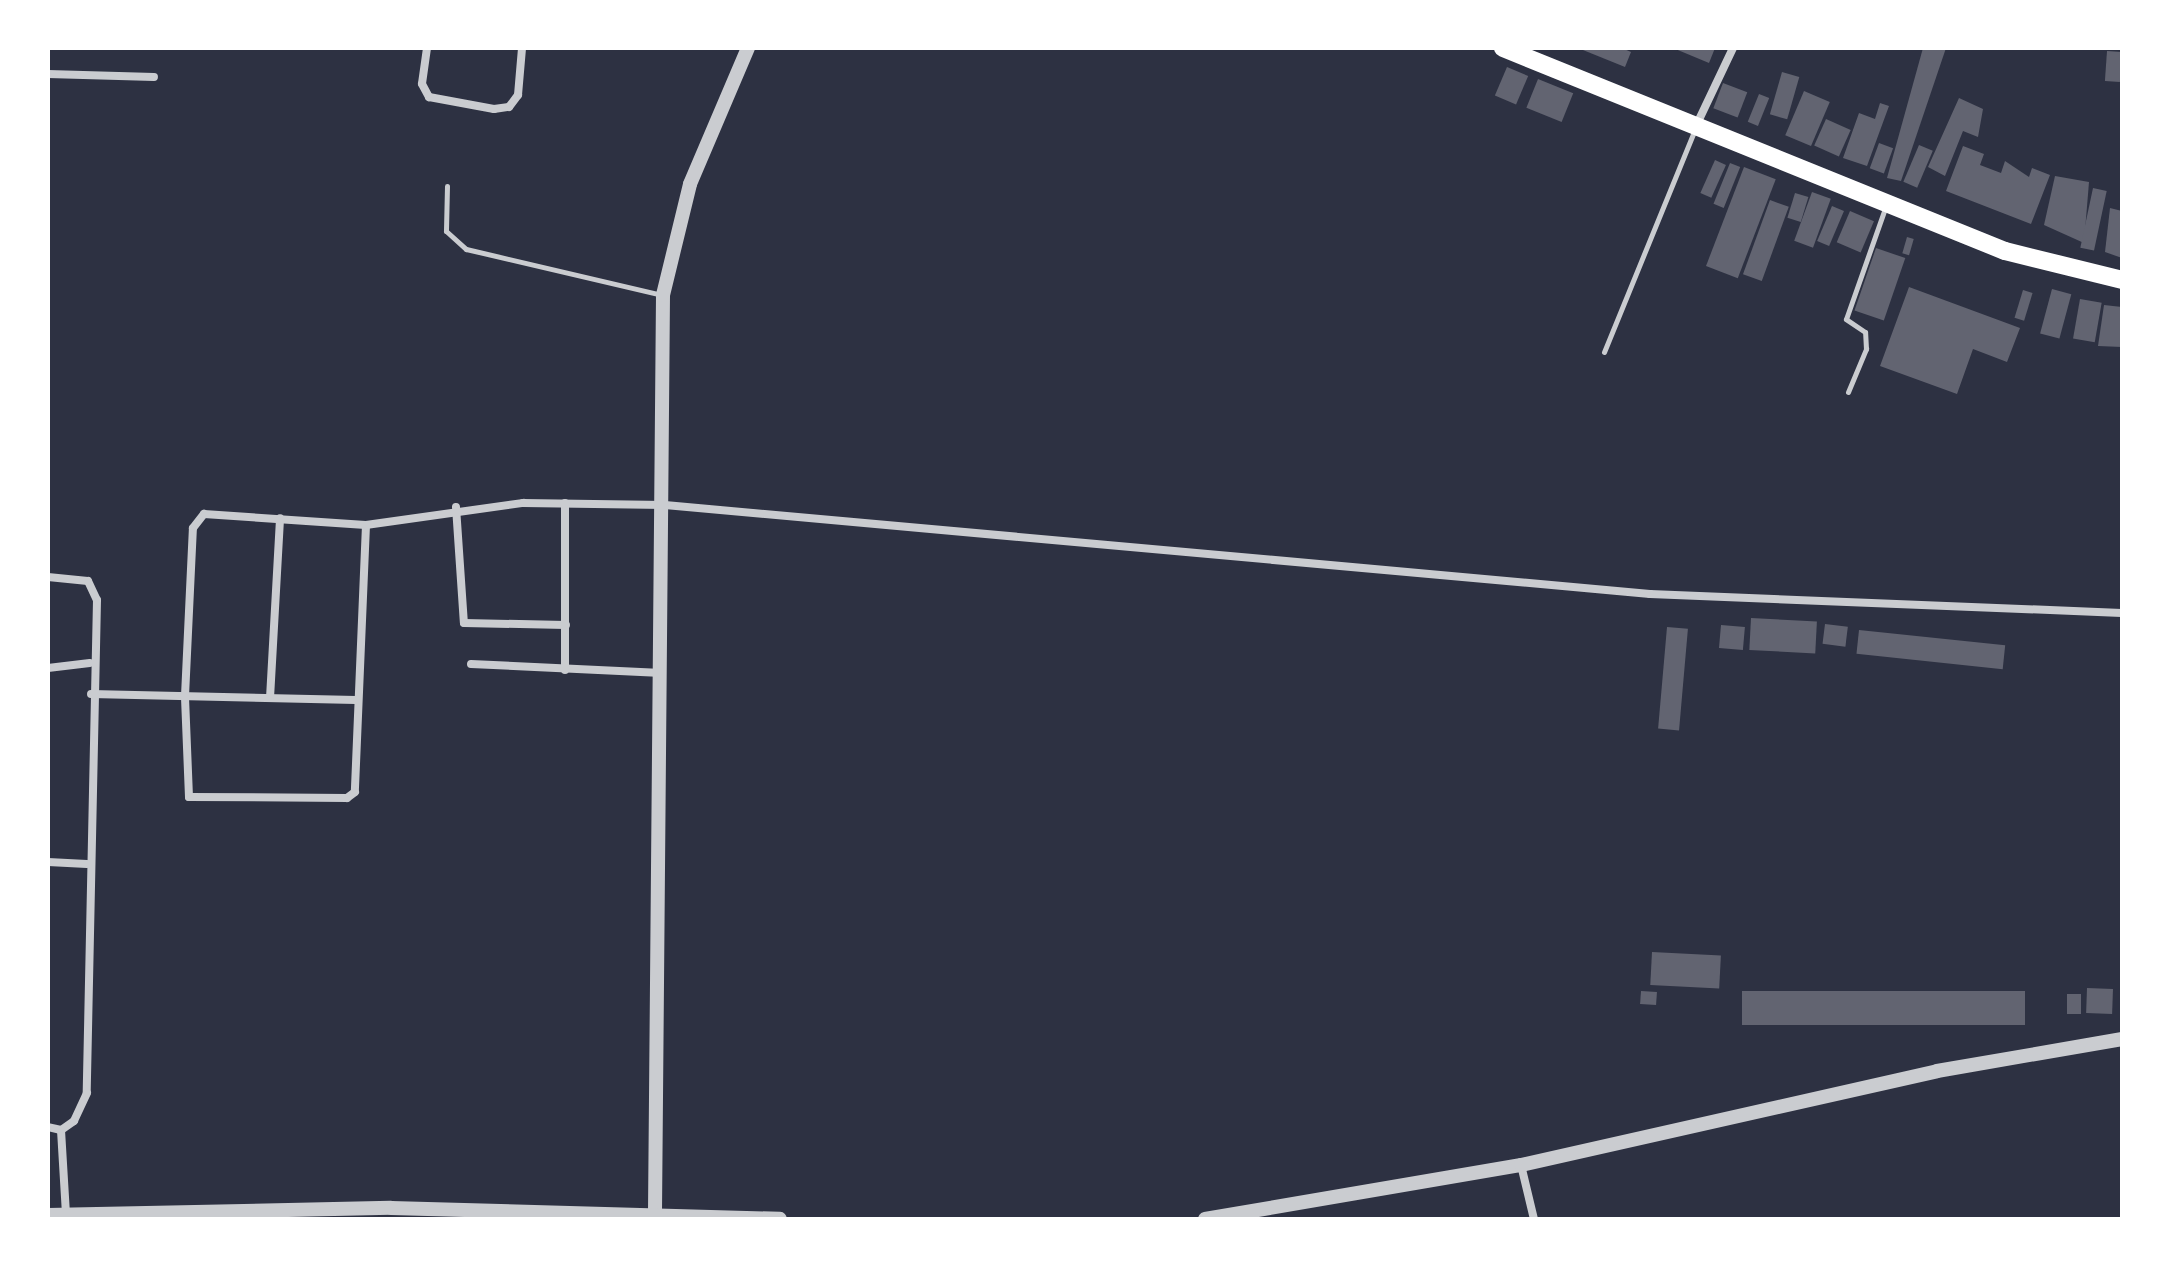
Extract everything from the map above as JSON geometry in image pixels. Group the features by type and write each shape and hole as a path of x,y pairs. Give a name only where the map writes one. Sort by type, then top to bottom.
{"highway":[{"path":"1503,48 2005,251 2122,280"}],"street":[{"path":"427,48 422,84 429,97 494,109 509,107 518,95 522,48"},
{"path":"655,1212 665,505 663,295 690,184 748,48"},
{"path":"1696,126 1733,48"},
{"path":"48,74 154,77"},
{"path":"565,503 565,670"},
{"path":"366,525 352,797 196,798 186,791 185,696 195,523 204,514 366,525 456,507 565,503 665,505 1650,594 2122,613"},
{"path":"456,507 464,623 566,625"},
{"path":"270,698 280,518"},
{"path":"48,577 88,581 96,591 90,663 87,1093 74,1121 61,1130 48,1127"},
{"path":"48,668 90,663"},
{"path":"471,664 662,673"},
{"path":"91,694 356,700"},
{"path":"48,862 87,864"},
{"path":"1205,1219 1521,1165 1937,1071 2122,1039"},
{"path":"61,1130 66,1215"},
{"path":"1521,1165 1534,1219"},
{"path":"48,1215 655,1212 780,1219"}],"lane":[{"path":"1604,352 1696,126"},
{"path":"447,186 446,231 466,249 663,295"},
{"path":"1848,392 1866,349 1865,332 1846,319 1887,203"},
{"path":"2122,956 2122,991"}],"building":[{"path":"1578,48 1622,48 1631,52 1625,67"},
{"path":"1673,48 1715,48 1709,63"},
{"path":"1923,48 1946,48 1901,181 1887,178"},
{"path":"2107,51 2122,52 2120,82 2105,81"},
{"path":"1507,67 1528,76 1516,105 1495,96"},
{"path":"1782,72 1799,77 1787,119 1770,114"},
{"path":"1538,79 1573,93 1562,122 1526,108"},
{"path":"1723,83 1747,92 1738,118 1713,108"},
{"path":"1804,91 1830,102 1811,146 1785,135"},
{"path":"1759,94 1769,98 1758,126 1748,122"},
{"path":"1959,98 1983,109 1978,137 1963,131 1945,176 1928,167"},
{"path":"1880,103 1889,106 1867,166 1843,158 1859,113 1875,119"},
{"path":"1826,119 1851,130 1839,156 1814,145"},
{"path":"1879,143 1893,148 1884,174 1870,168"},
{"path":"1919,145 1933,151 1917,188 1903,182"},
{"path":"1963,146 1984,154 1980,165 2001,173 2005,161 2029,177 2032,168 2050,175 2031,224 1946,191"},
{"path":"1715,160 1726,165 1711,198 1700,193"},
{"path":"1730,163 1740,167 1724,208 1714,204"},
{"path":"1744,167 1776,179 1738,278 1706,266"},
{"path":"2055,176 2089,182 2084,243 2044,225"},
{"path":"2093,188 2107,191 2094,251 2080,248"},
{"path":"1812,192 1831,199 1813,248 1794,241"},
{"path":"1795,193 1808,197 1801,222 1787,218"},
{"path":"1770,200 1789,207 1762,281 1743,274"},
{"path":"1832,206 1844,211 1829,246 1817,241"},
{"path":"2110,208 2122,211 2122,258 2105,252"},
{"path":"1850,211 1874,221 1861,252 1837,242"},
{"path":"1907,237 1914,239 1909,255 1902,253"},
{"path":"1876,248 1905,258 1884,320 1855,310"},
{"path":"1909,287 2020,328 2007,362 1973,349 1957,394 1880,366"},
{"path":"2052,289 2071,294 2059,339 2040,333"},
{"path":"2023,290 2033,293 2024,321 2015,318"},
{"path":"2080,299 2102,303 2095,342 2073,338"},
{"path":"2104,305 2122,307 2122,347 2098,346"},
{"path":"1751,618 1817,621 1815,653 1749,650"},
{"path":"1825,624 1848,627 1845,647 1823,644"},
{"path":"1721,625 1745,627 1743,650 1719,648"},
{"path":"1667,627 1688,629 1679,730 1658,729"},
{"path":"1859,630 2005,645 2003,669 1856,654"},
{"path":"1652,952 1721,956 1719,989 1650,985"},
{"path":"2087,988 2113,989 2112,1014 2086,1013"},
{"path":"1641,991 1657,992 1656,1005 1640,1004"},
{"path":"1742,991 2025,991 2025,1025 1742,1025"},
{"path":"2067,994 2081,994 2081,1014 2067,1014"}]}
